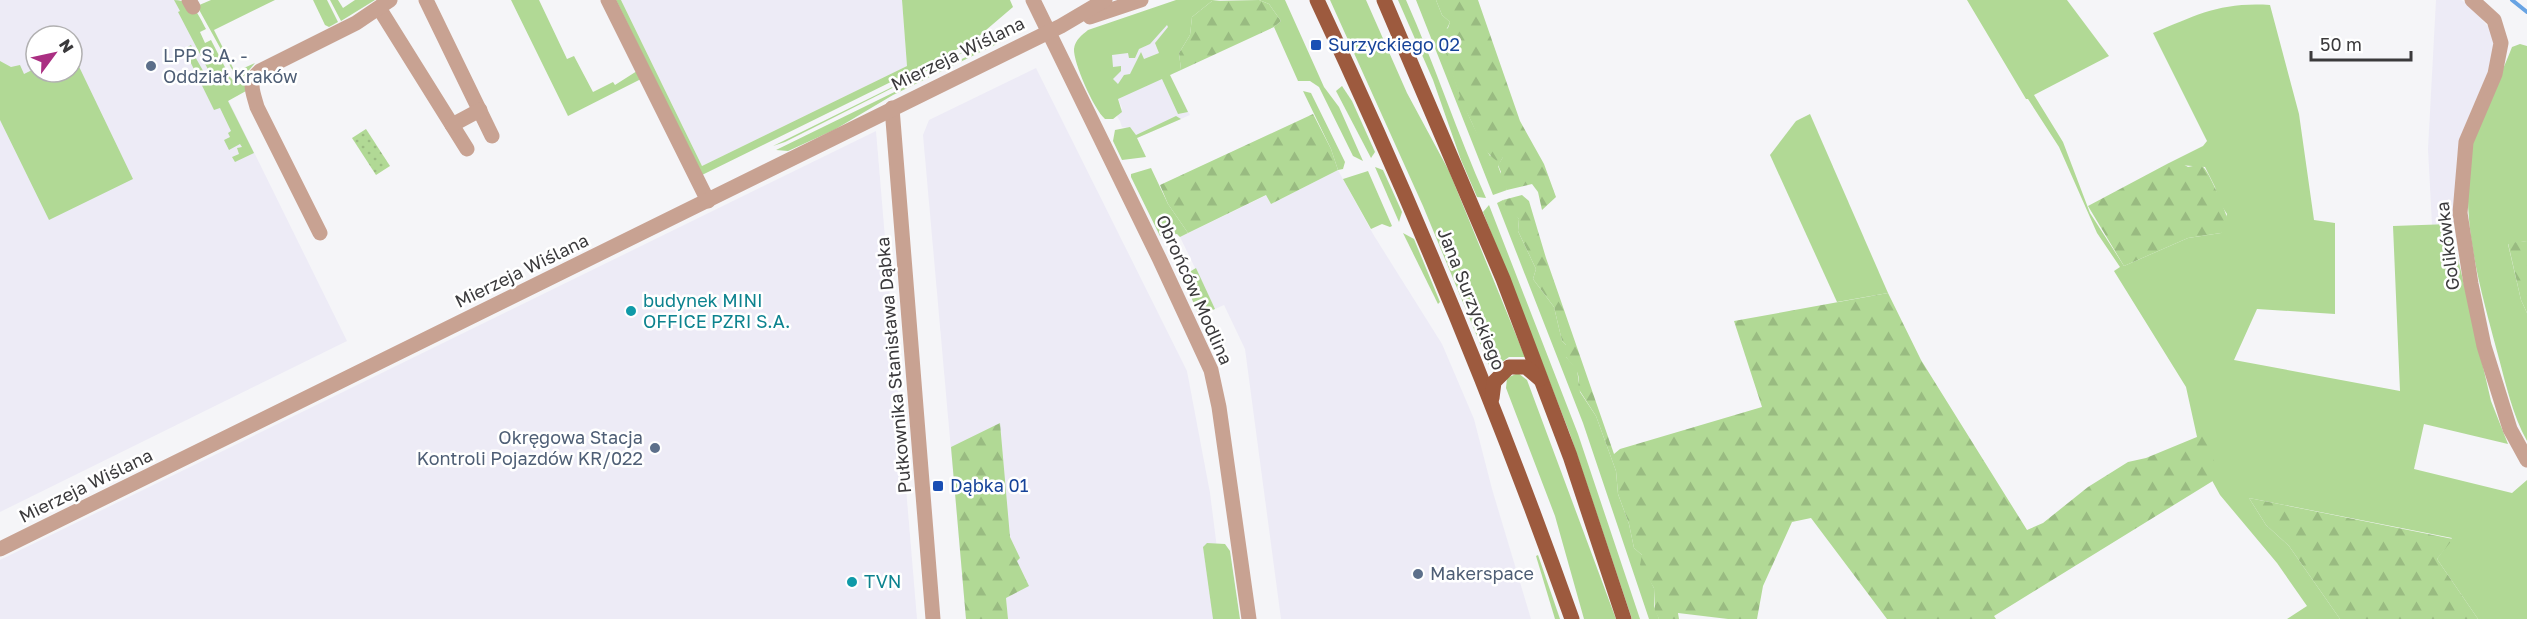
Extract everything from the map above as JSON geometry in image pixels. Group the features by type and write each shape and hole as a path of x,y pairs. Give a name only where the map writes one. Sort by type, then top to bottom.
{"main road":[{"name":"Jana Surzyckiego","path":"1317,0 1417,221 1494,407 1572,619"},
{"name":"Jana Surzyckiego","path":"1384,0 1503,279 1546,389 1624,619"},
{"path":"1494,407 1491,395 1494,382 1509,367 1521,366 1530,369 1546,389"}],"street":[{"path":"426,0 492,136"},
{"path":"608,0 708,201"},
{"name":"Obrońców Modlina","path":"1033,0 1055,28 1211,370 1219,407 1250,619"},
{"name":"Mierzeja Wiślana","path":"0,549 708,201 1055,28 1105,0"},
{"name":"Mierzeja Wiślana","path":"1055,28 1141,0"},
{"name":"Golikówka","path":"2472,0 2496,22 2501,43 2495,74 2466,142 2460,213 2484,346 2510,429 2527,460"},
{"path":"321,232 257,107 251,86 253,76 260,71 356,23 384,4 467,149"},
{"name":"Pułkownika Stanisława Dąbka","path":"892,108 933,619"},
{"path":"452,125 480,110"}],"shaded area":[{"path":"0,0 179,0 347,341 0,512"},
{"path":"621,0 902,0 907,66 702,166"},
{"path":"2436,0 2461,0 2467,3 2491,30 2496,53 2463,130 2457,156 2454,224 2432,225 2428,149"},
{"path":"1175,21 1181,70 1170,75 1190,115 1137,138 1132,129 1122,127 1117,116 1122,108 1099,56"},
{"path":"1036,68 1187,371 1210,493 1226,619 1008,619 1006,598 966,619 923,135 929,120"},
{"path":"876,131 917,619 0,619 0,560"},
{"path":"1338,170 1373,234 1442,344 1474,419 1492,489 1531,619 1281,619 1245,349 1224,305 1215,309 1180,237 1267,195 1271,204"}],"green space":[{"path":"174,0 186,2 194,9 206,29 200,32 205,43 211,40 230,77 238,85 246,82 246,91 228,101 254,153 235,162 232,157 239,154 237,148 242,147 240,144 229,150 224,140 230,137 228,133 231,131 220,108 214,110 184,49 191,45 206,76 213,79"},
{"path":"211,0 275,0 214,30 235,72 255,63 239,82 197,6"},
{"path":"313,0 327,0 338,22 329,27 325,25"},
{"path":"330,0 338,0 343,8 355,0 375,0 341,21"},
{"path":"511,0 539,0 567,59 574,56 593,92 613,82 615,85 637,71 641,79 568,116"},
{"path":"616,0 621,0 702,166 907,66 902,0 1010,0 1013,7 972,42 702,175"},
{"path":"1176,0 1220,0 1212,1 1192,17 1190,35 1179,53 1181,70 1170,75 1188,112 1178,114 1162,79 1118,99 1122,112 1113,119 1105,119 1090,96 1080,74 1075,55 1076,43 1088,30","holes":["1167,25 1168,27 1155,43 1159,53 1144,59 1141,52 1130,74 1124,75 1118,84 1113,79 1121,71 1121,66 1113,67 1112,55 1128,53 1129,58 1135,58 1139,49 1150,44"]},
{"path":"1259,0 1285,0 1324,87 1339,107 1363,161 1353,156 1319,87 1310,81 1298,81 1274,27 1281,21 1269,4"},
{"path":"1259,0 1269,4 1281,21 1274,27 1181,70 1179,53 1190,35 1192,17 1212,1"},
{"path":"1330,0 1366,0 1407,93 1449,171 1525,357 1509,357 1491,370 1423,206"},
{"path":"1398,0 1406,0 1486,198 1477,197 1461,160 1433,80"},
{"path":"1416,0 1436,0 1442,15 1450,22 1444,39 1456,85 1474,128 1490,156 1503,157 1498,166 1507,190 1493,195"},
{"path":"1436,0 1478,0 1520,121 1544,164 1556,197 1542,210 1538,192 1532,184 1507,190 1499,178 1501,172 1498,165 1503,157 1497,161 1490,155 1458,100 1460,96 1443,37 1443,31 1448,28 1450,22 1442,15"},
{"path":"1967,0 2067,0 2109,56 2034,95 2063,142 2090,213 2124,266 2188,238 2221,233 2227,214 2219,202 2215,187 2205,167 2167,164 2203,146 2207,141 2153,33 2209,11 2237,6 2270,5 2299,114 2314,220 2335,223 2335,314 2257,309 2234,360 2400,391 2393,226 2450,224 2491,401 2508,444 2424,424 2414,469 2512,493 2527,480 2527,619 2478,619 2437,559 2452,538 2249,498 2266,525 2289,546 2340,619 2287,619 2307,606 2277,563 2220,495 2203,464 2186,387 2114,271 2120,267 2097,233 2059,147 2026,99"},
{"path":"1003,28 1007,39 893,95 834,130 788,151 776,150 968,56"},
{"path":"2520,44 2527,46 2527,241 2508,244 2521,300 2527,313 2527,441 2510,399 2485,307 2474,258 2468,208 2470,158 2477,130 2512,47"},
{"path":"974,47 785,142 773,146 961,53"},
{"path":"0,61 11,67 20,65 24,74 24,84 84,84 84,77 133,179 49,220 0,120"},
{"path":"1342,86 1352,101 1375,152 1371,158 1336,91"},
{"path":"1303,91 1311,93 1345,162 1343,169 1338,170 1331,149"},
{"path":"1313,114 1331,149 1338,170 1271,204 1266,195 1188,233 1168,204 1160,185"},
{"path":"1810,114 1888,293 1837,302 1770,155 1796,121"},
{"path":"1176,116 1181,119 1137,138 1146,157 1122,160 1113,141 1115,130 1130,127 1136,135"},
{"path":"366,129 390,166 376,175 352,138"},
{"path":"2181,163 2188,167 2200,165 2205,169 2218,194 2230,227 2221,233 2188,238 2124,266 2088,206 2167,164"},
{"path":"1375,167 1383,170 1402,212 1399,222"},
{"path":"1151,168 1168,204 1188,233 1180,237 1177,234 1160,236 1131,177 1131,174"},
{"path":"1368,171 1392,226 1390,227 1382,224 1371,229 1343,179"},
{"path":"1522,195 1529,201 1546,258 1614,454 1620,449 1762,407 1734,321 1888,293 1921,360 2027,530 2043,523 2088,487 2128,462 2146,458 2209,432 2207,440 2221,481 2216,479 1994,616 1996,619 1887,619 1811,518 1792,522 1763,586 1757,619 1728,619 1678,613 1679,619 1659,619 1655,611 1654,588 1640,565 1642,555 1634,548 1629,524 1618,494 1616,471 1596,416 1578,388 1578,374 1566,357 1566,345 1562,341 1554,307 1533,279 1536,269 1518,231 1519,219 1508,210 1503,200"},
{"path":"1503,200 1519,219 1518,231 1536,269 1533,279 1554,307 1562,341 1566,345 1566,357 1577,369 1580,392 1596,416 1616,471 1618,494 1629,524 1634,548 1642,555 1645,571 1654,588 1654,606 1659,619 1649,619 1583,423 1497,203"},
{"path":"1489,205 1578,434 1640,619 1632,619 1570,434 1483,212"},
{"path":"1403,233 1414,239 1440,302 1438,304"},
{"path":"2527,241 2527,313 2521,300 2508,243"},
{"path":"1196,268 1215,309 1199,316 1184,280 1186,274"},
{"path":"1518,373 1527,380 1616,619 1584,619 1555,516 1506,388 1507,378"},
{"path":"1000,423 1010,537 1020,558 1017,561 1029,586 1006,598 1008,619 966,619 951,447"},
{"path":"2249,498 2453,539 2437,559 2478,619 2340,619 2289,546 2266,525"},
{"path":"1207,543 1225,544 1230,551 1240,619 1213,619 1203,547"},
{"path":"1538,555 1560,619 1555,619 1536,556"}],"waterway":[{"path":"2512,0 2527,12"}],"place":[{"name":"Surzyckiego 02","path":"1316,45"},
{"name":"LPP S.A. - Oddział Kraków","path":"151,66"},
{"name":"budynek MINI OFFICE PZRI S.A.","path":"631,311"},
{"name":"Okręgowa Stacja Kontroli Pojazdów KR/022","path":"655,448"},
{"name":"Dąbka 01","path":"938,486"},
{"name":"Makerspace","path":"1418,574"},
{"name":"TVN","path":"852,582"}]}
